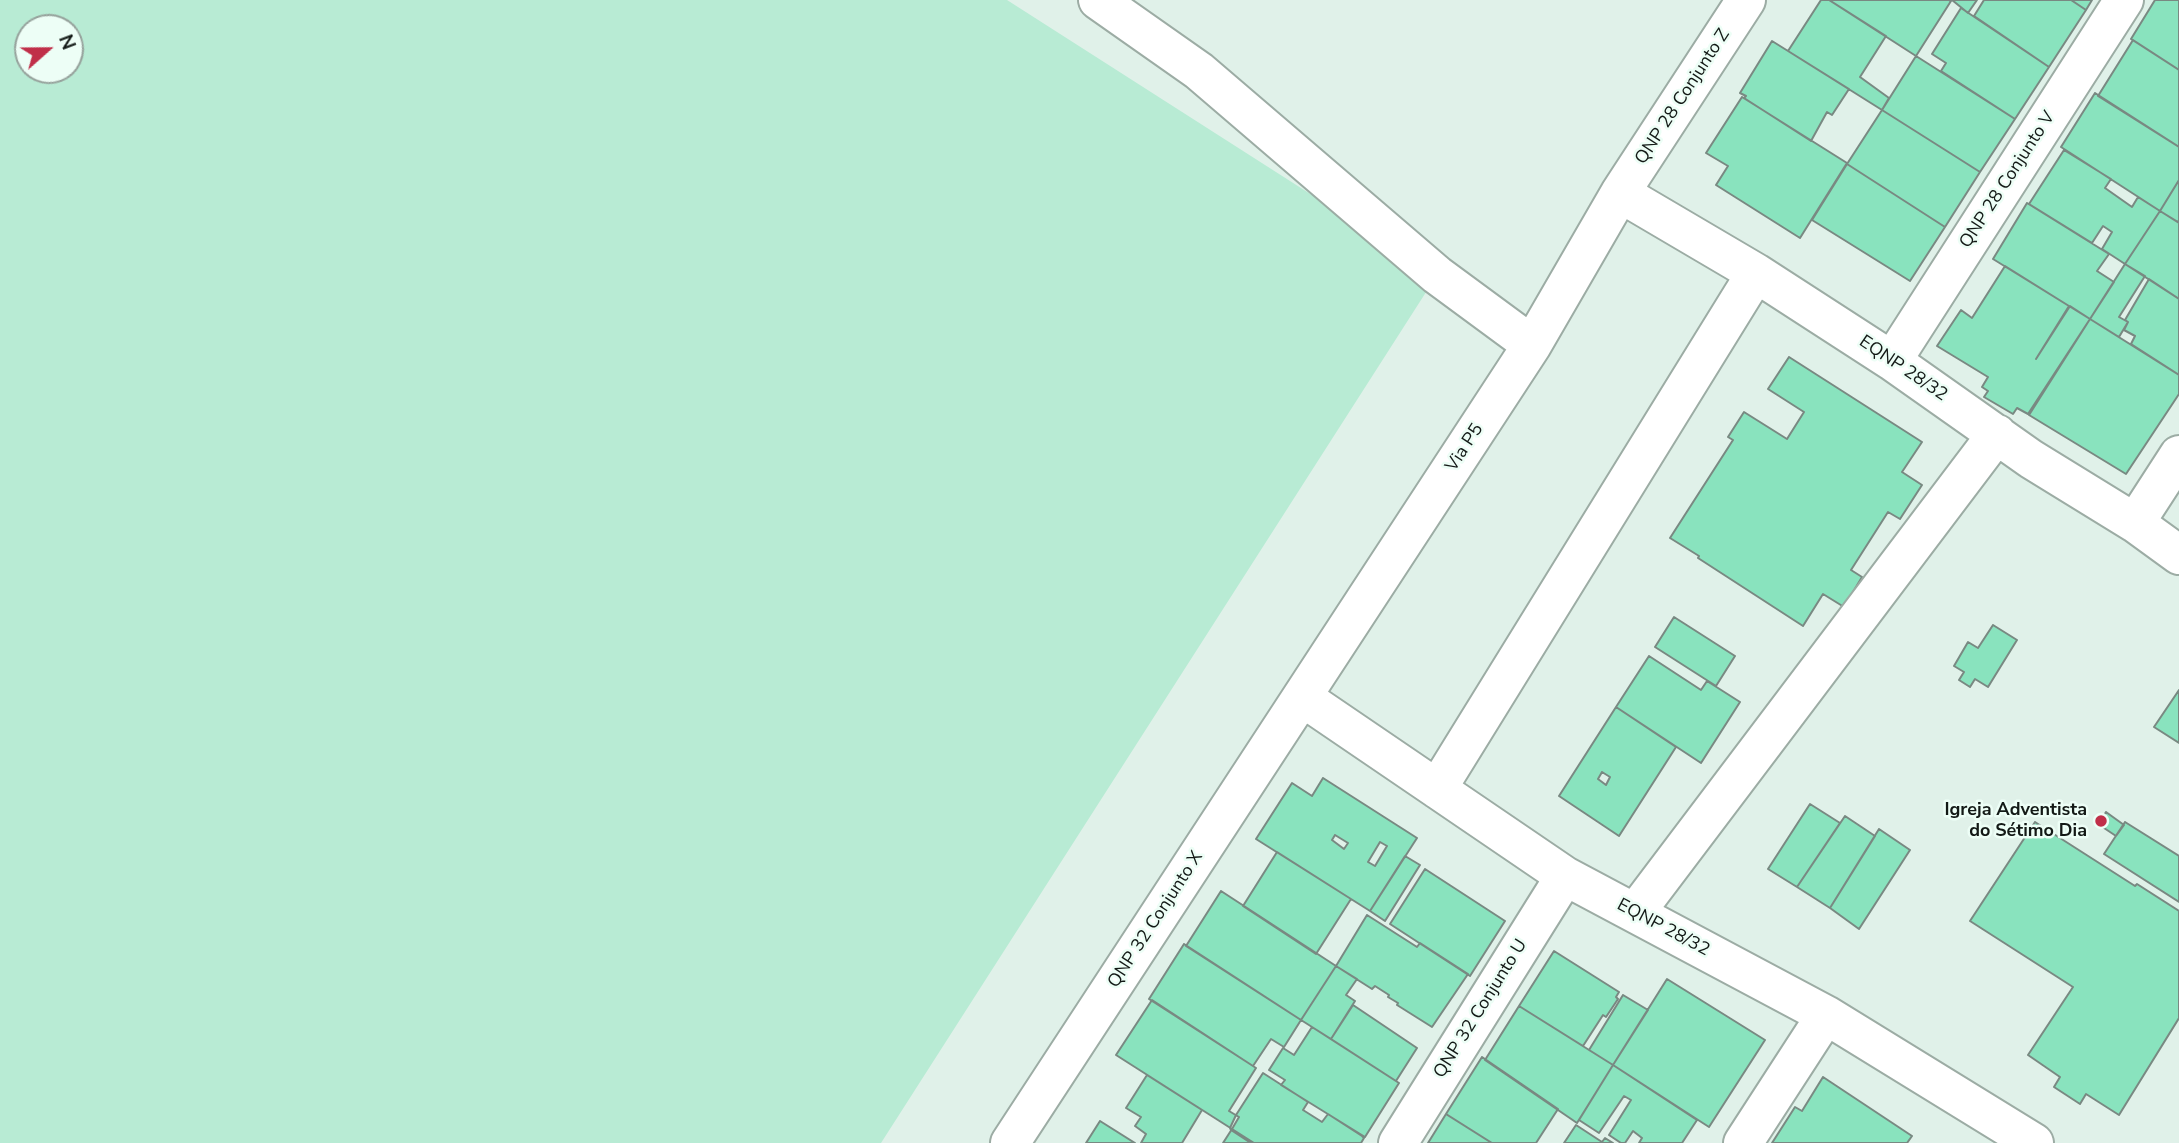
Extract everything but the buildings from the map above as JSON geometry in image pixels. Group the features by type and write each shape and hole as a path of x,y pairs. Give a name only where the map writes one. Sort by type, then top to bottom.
{"street":[{"path":"1098,0 1199,71 1437,275 1532,345"},
{"name":"QNP 28 Conjunto Z","path":"1620,193 1746,0"},
{"name":"QNP 28 Conjunto V","path":"1892,361 2123,0"},
{"name":"Via P5","path":"1302,697 1532,345 1620,193"},
{"name":"EQNP 28/32","path":"1620,193 1756,273 1892,361 2031,458 2135,523 2179,555"},
{"path":"1437,789 1756,273"},
{"path":"1634,913 1997,435"},
{"path":"2135,523 2179,455"},
{"name":"EQNP 28/32","path":"1302,697 1565,876 1826,1015 2034,1143"},
{"name":"QNP 32 Conjunto X","path":"1010,1143 1302,697"},
{"name":"QNP 32 Conjunto U","path":"1398,1143 1565,876"},
{"path":"1744,1143 1826,1015"}],"green space":[{"path":"0,0 1007,0 1437,275 881,1143 0,1143"}],"place":[{"name":"Igreja Adventista do Sétimo Dia","path":"2101,821"}]}
